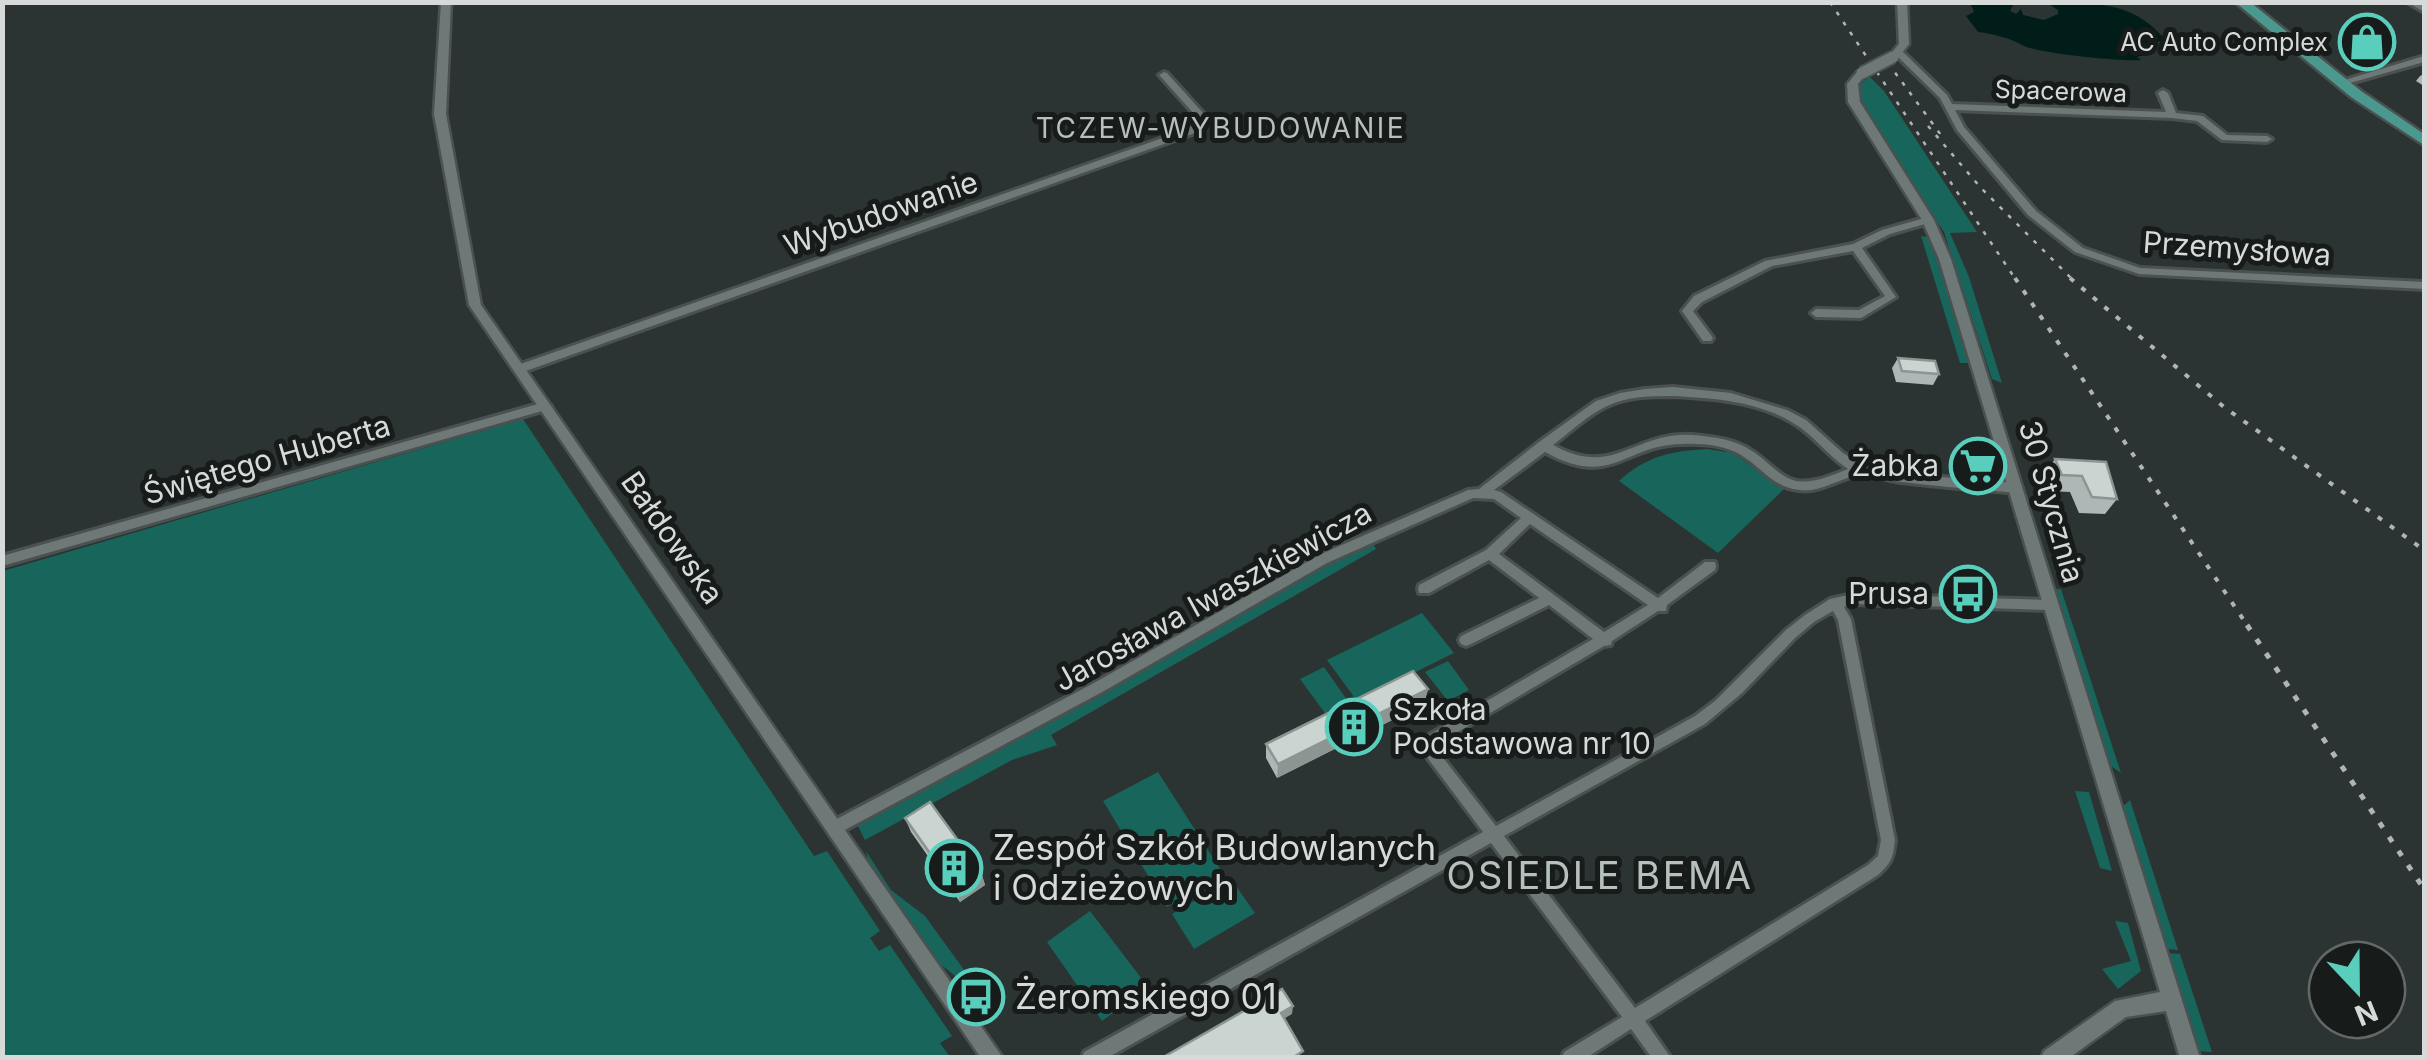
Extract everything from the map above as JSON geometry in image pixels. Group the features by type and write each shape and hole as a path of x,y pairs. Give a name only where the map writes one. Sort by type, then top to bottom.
{"main road":[{"path":"2241,2 2342,82 2424,138"}],"street":[{"name":"Bałdowska","path":"446,2 440,114 475,304 993,1058"},
{"path":"1896,55 1904,44 1902,2"},
{"path":"2411,2 2424,10"},
{"name":"30 Stycznia","path":"1896,55 1862,73 1852,84 1854,102 1928,220 1945,259 2190,1058"},
{"name":"Przemysłowa","path":"1896,55 1944,97 1960,128 2032,214 2064,242 2108,262 2139,271 2424,286"},
{"path":"2342,82 2424,59"},
{"name":"Wybudowanie","path":"519,369 1192,131 1199,114 1164,76"},
{"name":"Spacerowa","path":"2162,93 2172,115"},
{"name":"Spacerowa","path":"1949,107 2172,115 2200,118 2225,138 2267,139"},
{"path":"1708,338 1687,311 1698,299 1769,263 1856,248 1886,232 1928,220"},
{"path":"1816,313 1861,314 1891,297 1856,248"},
{"name":"Jarosława Iwaszkiewicza","path":"836,827 1100,688 1323,559 1484,491 1613,398 1678,389 1785,414 1806,426 1858,470"},
{"name":"Świętego Huberta","path":"2,560 545,406"},
{"path":"1543,445 1564,458 1594,464 1676,440 1723,444 1745,452 1781,480 1802,487 1858,470 2016,488"},
{"path":"1484,491 1497,495 1661,607"},
{"path":"1424,589 1490,554 1529,518"},
{"path":"1490,554 1606,641"},
{"path":"1663,1058 1424,744 1497,697 1606,641 1661,607 1710,566"},
{"path":"1466,640 1549,599"},
{"path":"1090,1058 1718,709 1816,612 1834,602 1853,599 2050,605"},
{"path":"1570,1058 1874,870 1885,859 1888,840 1844,619 1834,602"},
{"path":"2052,1058 2122,1008 2173,1000"}],"green space":[{"path":"1869,76 1884,91 1977,232 1950,233 1969,277 2002,383 1992,379 1944,232 1859,97 1860,85"},
{"path":"1921,236 1932,238 1969,363 1960,363"},
{"path":"523,419 814,856 827,851 880,931 870,938 879,951 890,945 952,1036 940,1043 950,1057 3,1057 3,571"},
{"path":"1707,449 1733,453 1784,489 1718,553 1619,481 1660,456"},
{"path":"1372,542 1376,549 1051,735 1057,745 1012,760 865,840 857,824 1091,698 1306,573"},
{"path":"2054,589 2061,589 2121,773 2108,764"},
{"path":"1422,613 1454,653 1357,701 1327,660"},
{"path":"1448,661 1469,690 1448,701 1425,672"},
{"path":"1324,667 1350,704 1327,716 1300,679"},
{"path":"1158,772 1224,875 1167,907 1103,801"},
{"path":"2075,791 2089,792 2112,871 2100,868"},
{"path":"2130,800 2178,950 2167,949 2123,812 2122,807"},
{"path":"866,851 891,890 925,916 967,974 963,982 940,964 868,860"},
{"path":"1231,879 1255,913 1194,949 1172,914"},
{"path":"1090,911 1148,987 1102,1021 1047,942"},
{"path":"2115,921 2128,923 2141,971 2118,989 2102,969 2131,961"},
{"path":"2168,953 2180,954 2212,1052 2198,1051"}],"shaded area":[{"path":"1970,3 2014,3 2010,11 2016,14 2021,9 2023,15 2044,20 2058,14 2047,3 2111,6 2140,18 2165,40 2144,45 2145,55 2137,57 2141,60 2044,51 1978,32 1966,16 1974,12"}],"building":[{"path":"1898,358 1935,361 1939,374 1902,371"},
{"path":"2055,459 2106,462 2117,499 2092,497 2082,476 2062,475"},
{"path":"1413,671 1428,689 1278,764 1266,744"},
{"name":"Zespół Szkół Budowlanych i Odzieżowych","path":"930,802 981,872 956,890 905,818"},
{"path":"1282,989 1293,1006 1281,1013 1303,1051 1292,1058 1162,1058"}],"railway":[{"path":"1830,2 2016,280"},
{"path":"1888,63 1941,135"},
{"path":"1928,126 1981,188 2073,280"},
{"path":"2015,278 2249,628"},
{"path":"2070,278 2224,407 2424,550"},
{"path":"2247,625 2424,889"}],"place":[{"name":"AC Auto Complex","path":"2367,42"},
{"name":"Żabka","path":"1978,466"},
{"name":"Prusa","path":"1968,594"},
{"name":"Szkoła Podstawowa nr 10","path":"1354,727"},
{"name":"Zespół Szkół Budowlanych i Odzieżowych","path":"954,868"},
{"name":"Żeromskiego 01","path":"976,997"}],"district":[{"name":"TCZEW-WYBUDOWANIE","path":"1221,128"},
{"name":"OSIEDLE BEMA","path":"1600,876"}]}
